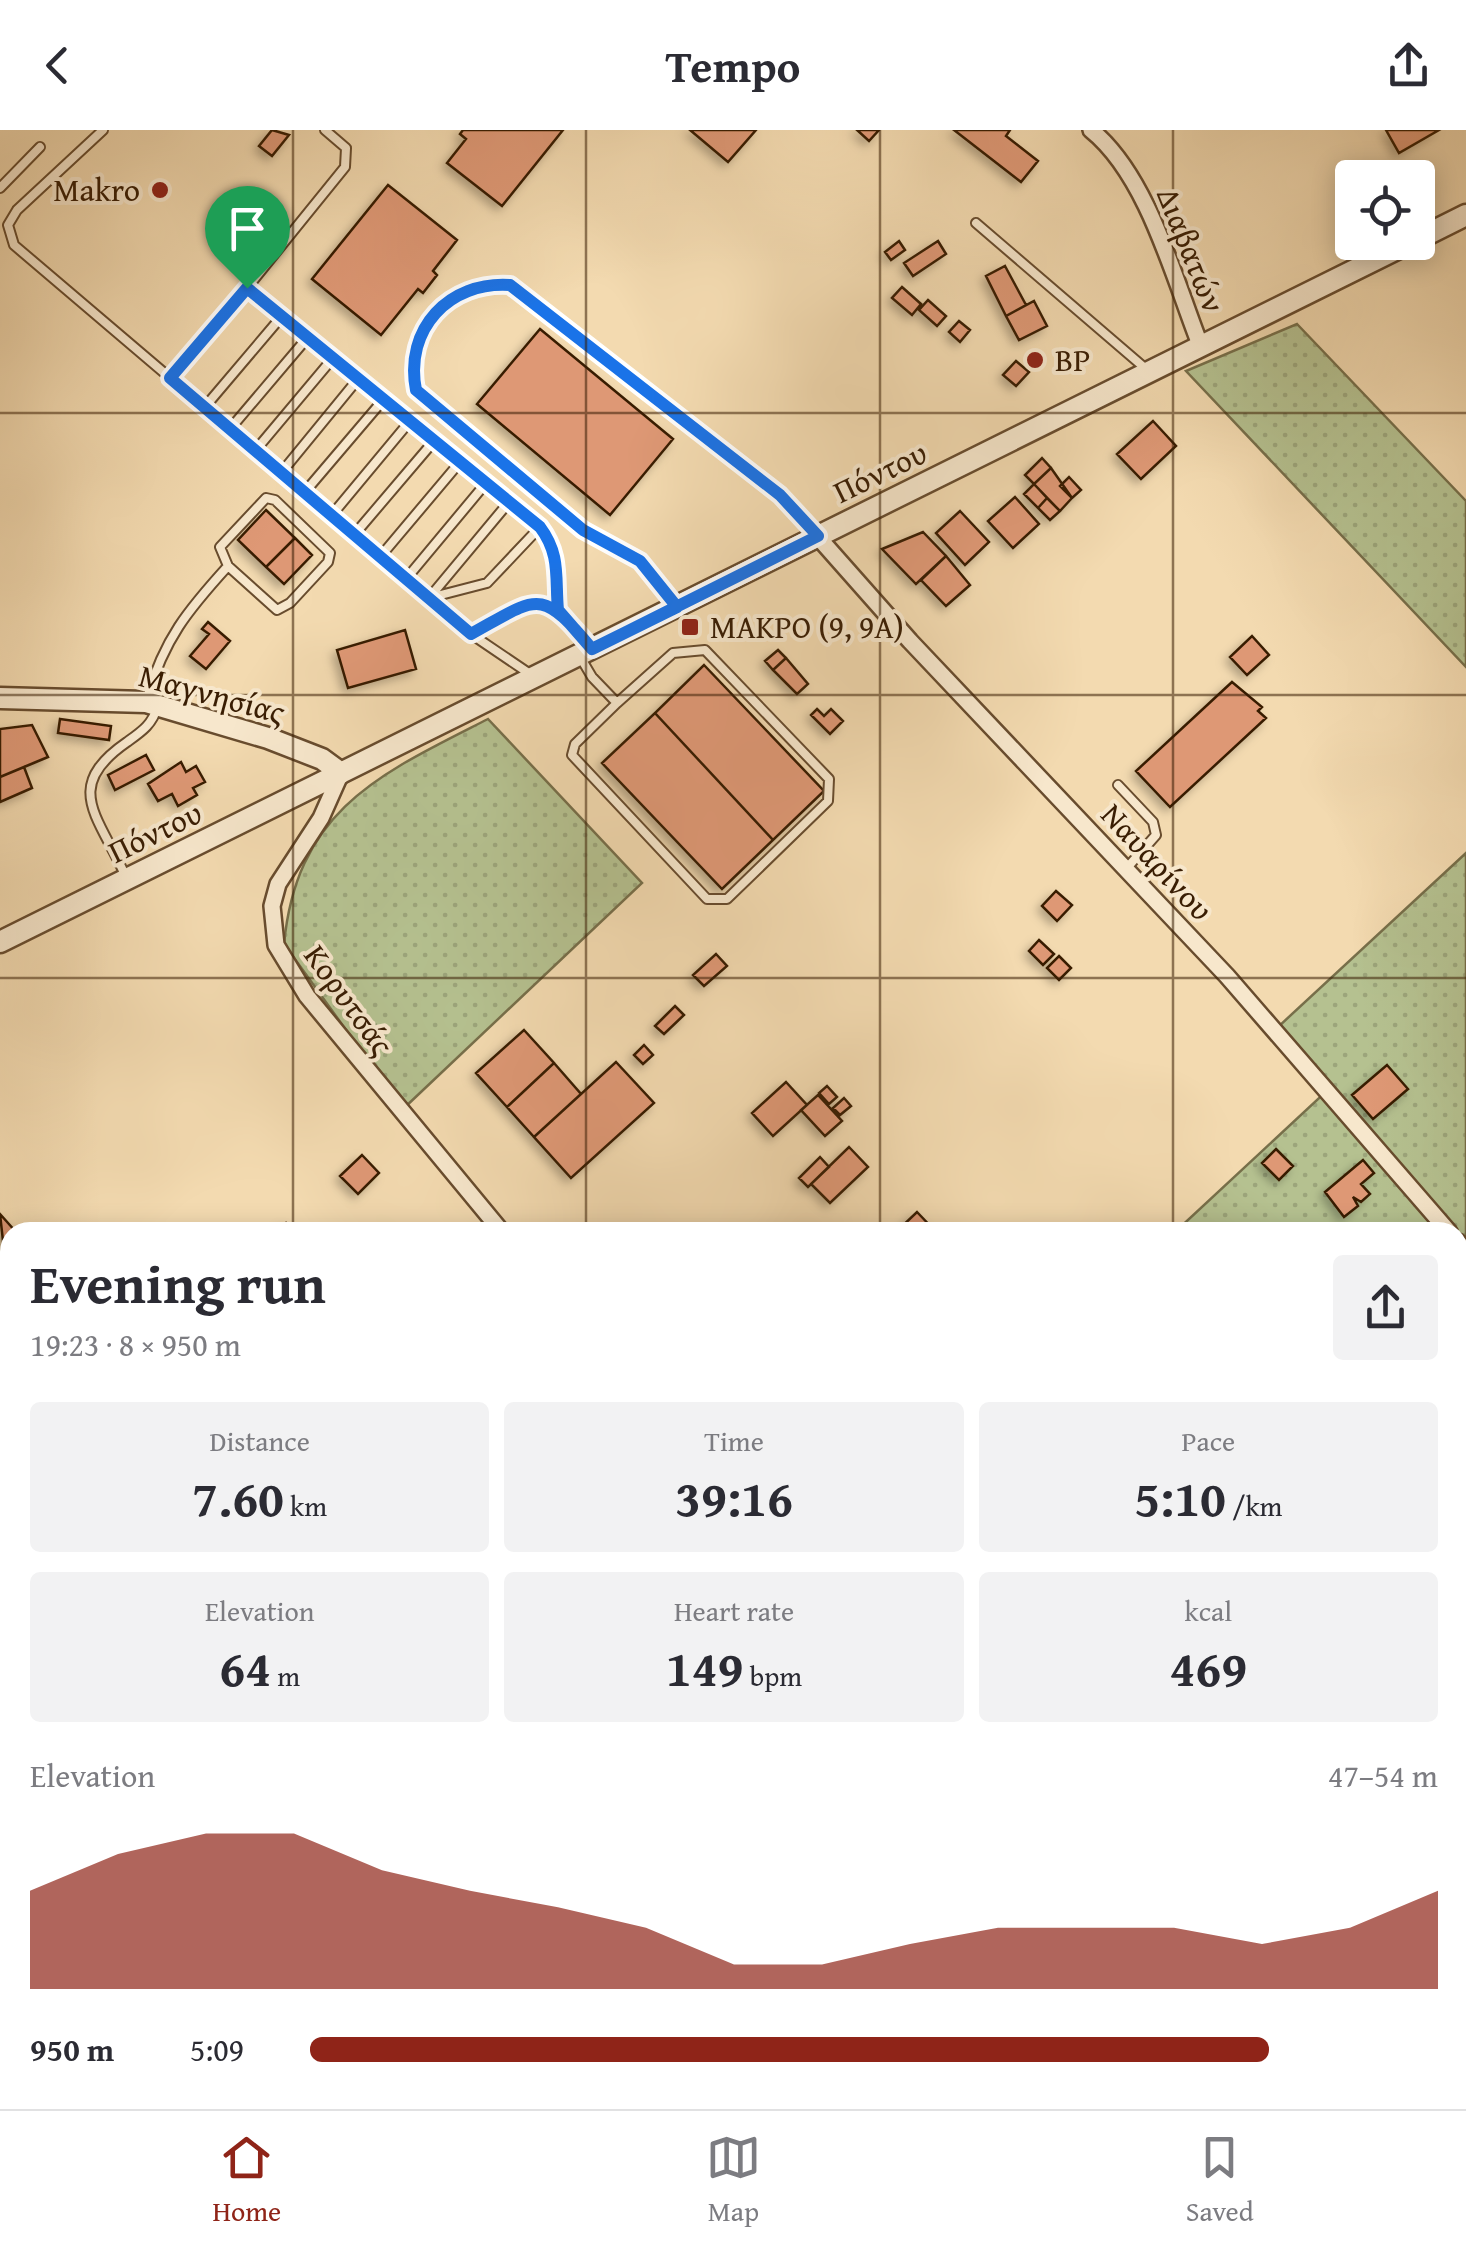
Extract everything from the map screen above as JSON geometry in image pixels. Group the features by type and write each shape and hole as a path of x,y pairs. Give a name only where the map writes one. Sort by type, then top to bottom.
{"street":[{"name":"Διαβατών","path":"1091,130 1115,152 1132,180 1201,347"},
{"name":"Πόντου","path":"1435,230 1466,215"},
{"name":"Πόντου","path":"0,942 1376,260"},
{"name":"Ναυαρίνου","path":"818,536 1227,976 1440,1222"},
{"name":"Μαγνησίας","path":"0,698 103,697 152,704 301,750 341,773"},
{"name":"Κορυτσάς","path":"341,773 321,818 278,884 272,906 276,945 306,996 494,1222"}],"lane":[{"path":"103,130 17,210 8,224 14,244 31,263 471,634 534,677"},
{"path":"170,378 345,167 346,148 325,130"},
{"path":"0,188 40,147"},
{"path":"976,223 1150,372"},
{"path":"677,607 640,561 583,530 416,390 413,364 419,337 444,304 468,289 510,285 780,495 818,536"},
{"path":"247,288 540,527 553,544 560,574 558,610"},
{"path":"204,408 282,316"},
{"path":"230,430 308,338"},
{"path":"255,451 333,358"},
{"path":"281,473 358,379"},
{"path":"304,492 384,400"},
{"path":"331,516 410,421"},
{"path":"354,535 434,441"},
{"path":"380,557 460,462"},
{"path":"406,579 486,483"},
{"path":"266,498 275,500 330,553 328,562 290,604 278,610 228,566 220,547 266,498"},
{"path":"428,598 509,502"},
{"path":"428,598 487,584 540,527"},
{"path":"126,880 91,799 90,778 102,759 143,731 152,704 159,655 174,628 228,566"},
{"path":"471,634 535,601 558,610 586,652 592,678 617,703"},
{"path":"705,650 828,779 828,800 727,899 708,900 572,755 575,744 617,703 673,652 705,650"},
{"path":"1118,785 1153,822 1156,835 1126,869"}],"green space":[{"path":"1297,324 1466,501 1466,667 1186,371"},
{"path":"488,719 642,883 403,1109 284,944 292,898 306,860 326,828 350,802 412,758"},
{"path":"1466,853 1466,1222 1186,1222 1330,1088 1278,1027"}],"building":[{"path":"272,130 289,135 272,156 259,146"},
{"path":"463,130 563,130 502,206 447,163 466,139 460,134"},
{"path":"690,130 756,130 728,162"},
{"path":"857,130 879,130 869,141"},
{"path":"954,130 1010,130 1006,136 1038,161 1021,182"},
{"path":"1386,130 1439,130 1399,153"},
{"path":"388,185 457,240 433,271 437,275 423,293 418,289 381,335 312,279"},
{"path":"899,241 905,250 891,260 885,252"},
{"path":"938,241 946,254 913,276 904,263"},
{"path":"1005,266 1026,305 1006,316 986,276"},
{"path":"902,287 921,304 912,315 892,298"},
{"path":"928,300 946,316 937,326 919,310"},
{"path":"1034,301 1047,326 1019,340 1006,316"},
{"path":"959,321 970,330 960,342 949,332"},
{"path":"540,329 673,439 610,515 477,404"},
{"path":"1016,361 1029,372 1016,386 1003,375"},
{"path":"1153,421 1176,446 1141,479 1117,454"},
{"path":"1042,458 1051,468 1034,484 1025,475"},
{"path":"1051,468 1072,498 1060,511 1034,484"},
{"path":"1069,477 1081,490 1072,498 1060,486"},
{"path":"1034,484 1047,498 1038,508 1024,494"},
{"path":"1015,497 1039,524 1013,548 988,521"},
{"path":"1047,498 1060,511 1050,520 1038,508"},
{"path":"266,510 295,538 266,567 238,540"},
{"path":"960,511 989,542 965,565 936,533"},
{"path":"923,532 946,556 916,584 882,549"},
{"path":"295,538 312,555 284,584 266,567"},
{"path":"946,556 970,585 946,606 921,580"},
{"path":"208,622 230,641 206,669 190,656 209,634 202,629"},
{"path":"405,630 416,669 348,688 337,650"},
{"path":"1252,636 1269,655 1247,675 1230,657"},
{"path":"778,650 786,658 773,670 765,661"},
{"path":"786,658 808,684 797,694 773,670"},
{"path":"704,665 824,791 773,840 655,713"},
{"path":"1232,682 1262,707 1258,711 1266,718 1170,807 1136,771"},
{"path":"817,709 824,716 831,709 843,721 830,734 811,715"},
{"path":"655,713 773,840 722,889 602,763"},
{"path":"60,719 111,726 109,740 58,733"},
{"path":"32,725 48,757 0,777 0,729"},
{"path":"146,755 154,770 115,790 108,775"},
{"path":"181,762 186,772 196,766 205,782 193,788 197,795 178,806 172,794 158,801 148,784"},
{"path":"24,767 32,788 0,802 0,777"},
{"path":"1056,891 1072,905 1057,921 1042,906"},
{"path":"1039,940 1054,954 1043,965 1029,951"},
{"path":"716,954 727,966 704,986 693,975"},
{"path":"1059,956 1071,968 1059,980 1047,968"},
{"path":"675,1006 684,1015 664,1034 655,1026"},
{"path":"524,1030 554,1063 507,1107 476,1073"},
{"path":"644,1045 653,1055 643,1064 634,1055"},
{"path":"616,1062 654,1103 571,1178 534,1137"},
{"path":"554,1063 581,1094 534,1137 507,1107"},
{"path":"1387,1065 1408,1089 1373,1119 1352,1095"},
{"path":"786,1082 807,1105 773,1136 752,1113"},
{"path":"827,1086 837,1097 829,1104 819,1093"},
{"path":"818,1095 842,1121 825,1136 801,1110"},
{"path":"844,1098 851,1106 840,1115 833,1108"},
{"path":"849,1147 868,1167 830,1203 811,1184"},
{"path":"1276,1149 1293,1166 1279,1180 1262,1163"},
{"path":"362,1155 379,1173 358,1194 340,1176"},
{"path":"820,1157 829,1167 808,1187 799,1178"},
{"path":"1363,1160 1374,1173 1361,1184 1370,1194 1361,1202 1353,1197 1358,1206 1344,1217 1325,1192"},
{"path":"917,1212 926,1222 906,1222"}],"place":[{"name":"Makro","path":"160,190"},
{"name":"BP","path":"1035,360"},
{"name":"ΜΑΚΡΟ (9, 9Α)","path":"690,627"}],"route":[{"path":"247,288 170,378 471,634 535,601 553,606 592,649 677,607 640,561 583,530 416,390 413,364 419,337 444,304 468,289 510,285 780,495 818,536 677,607 592,649 569,621 558,610 560,574 553,544 540,527 247,288"}]}
